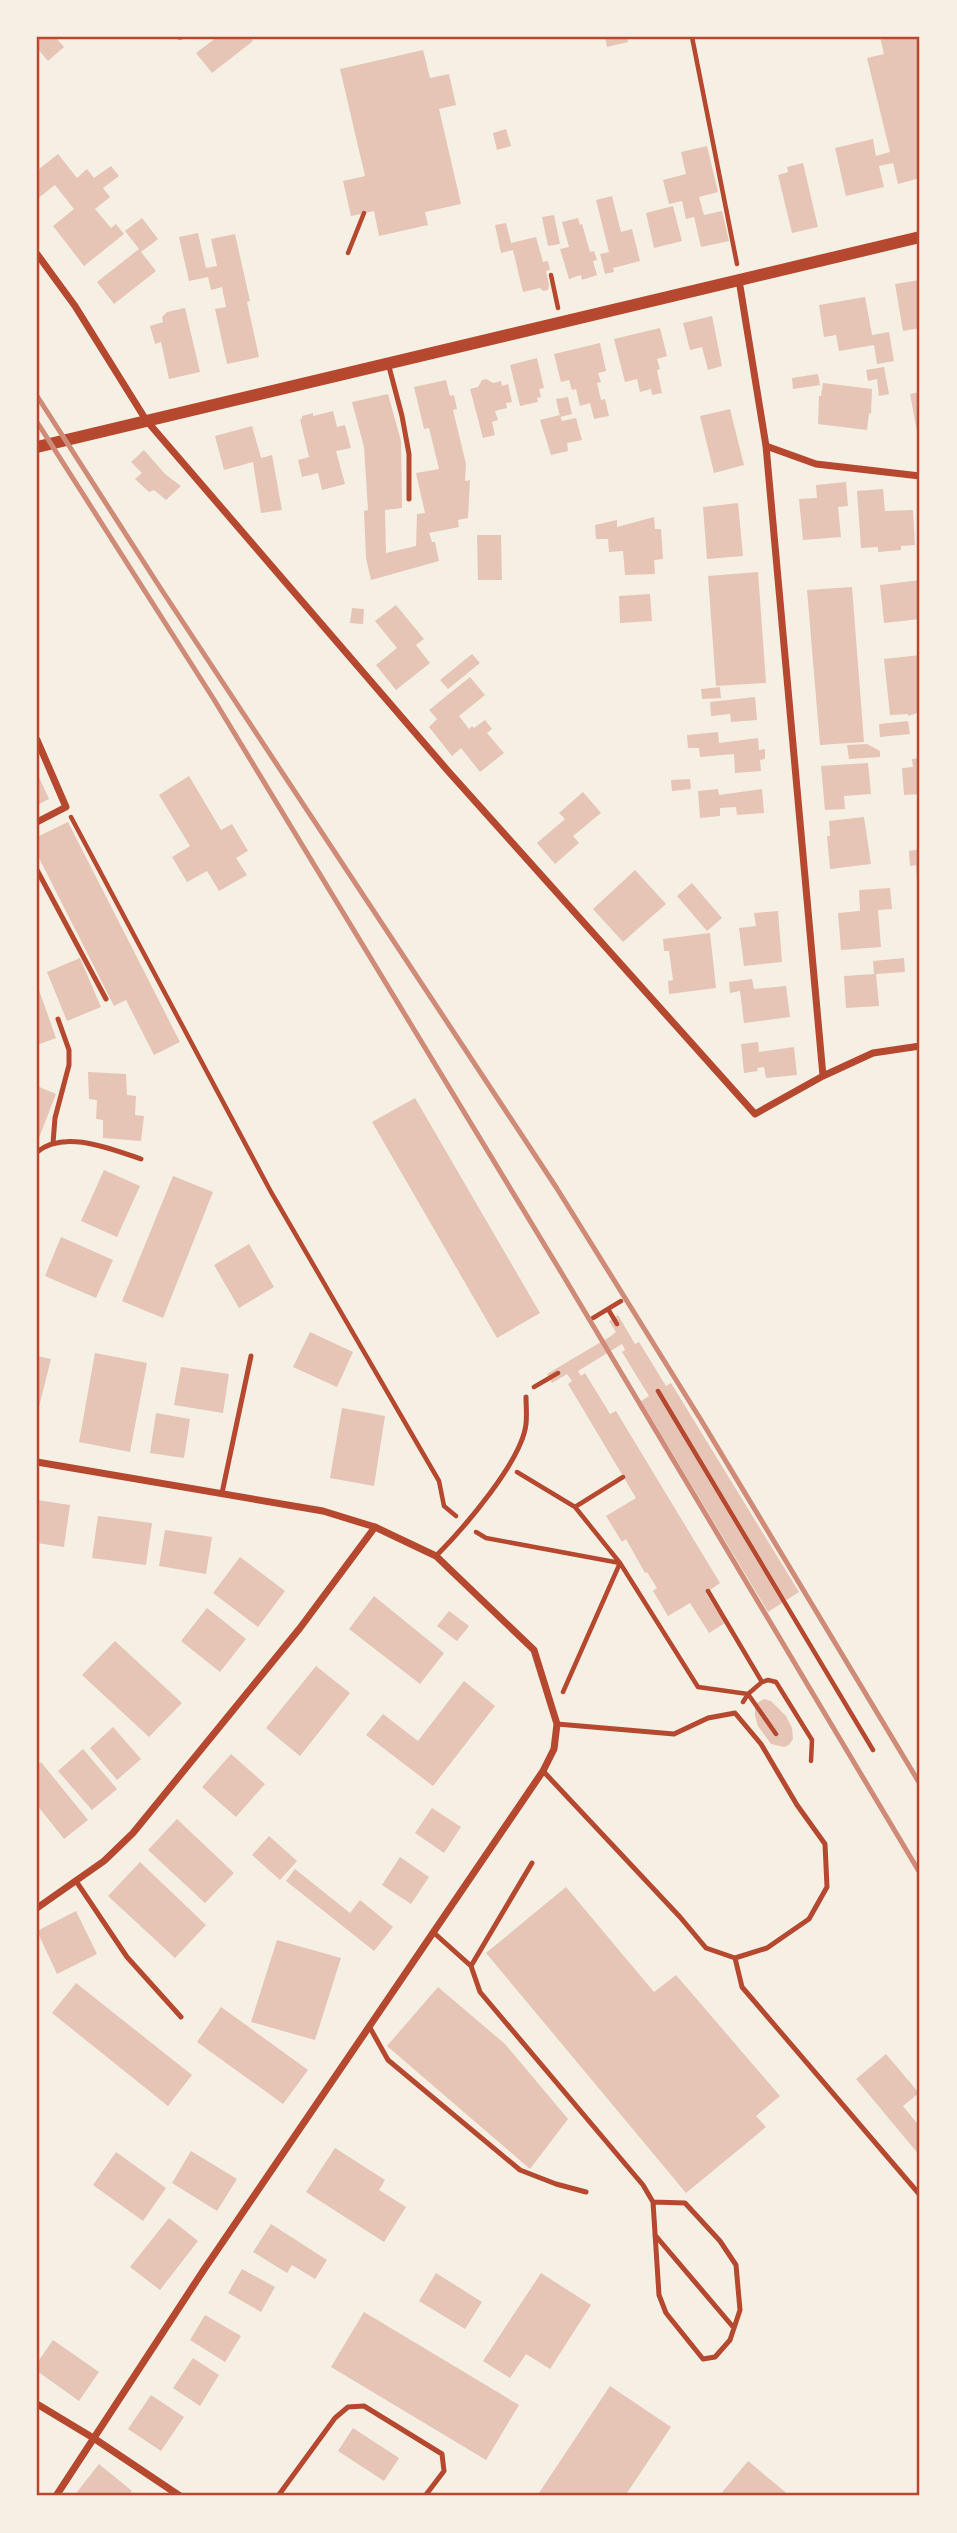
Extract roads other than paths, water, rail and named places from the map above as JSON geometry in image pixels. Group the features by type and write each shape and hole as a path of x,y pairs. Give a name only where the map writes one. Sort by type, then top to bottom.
{"street":[{"path":"37,447 920,237"},
{"path":"37,254 75,306 146,420 448,771 755,1114 873,1053 920,1046"},
{"path":"739,279 766,446 824,1076"},
{"path":"766,446 816,464 920,476"},
{"path":"37,740 66,807 37,822"},
{"path":"37,1462 323,1511 375,1527 436,1556 534,1650 557,1724 554,1749 543,1771 203,2271 56,2496"},
{"path":"37,1908 104,1861 133,1833 300,1628 375,1527"},
{"path":"37,2404 180,2496"}],"lane":[{"path":"388,363 409,454 409,499"},
{"path":"37,870 106,999"},
{"path":"53,1143 55,1118 69,1066 69,1050 58,1019"},
{"path":"37,1152 53,1143 71,1142 106,1148 141,1159"},
{"path":"222,1493 251,1356"},
{"path":"436,1556 467,1525 519,1450 526,1425 525,1395"},
{"path":"543,1771 706,1948 735,1958 767,1948 809,1919 827,1886 825,1844 797,1805 761,1744 736,1713 708,1718 674,1734 557,1724"},
{"path":"471,1966 532,1863"},
{"path":"76,1881 127,1957 181,2017"},
{"path":"433,1932 471,1966 480,1992 643,2185 653,2202 659,2295 666,2314 703,2359 715,2357 730,2340 740,2310 736,2265 720,2241 685,2203 653,2202"},
{"path":"735,1958 742,1987 920,2195"},
{"path":"369,2026 388,2060 520,2170 586,2192"},
{"path":"655,2235 734,2328"},
{"path":"278,2496 335,2418 348,2407 364,2406 442,2454 444,2470 425,2496"}],"railway":[{"path":"37,396 161,589 556,1187 701,1420 920,1784"},
{"path":"37,422 213,698 561,1272 920,1873"}]}
